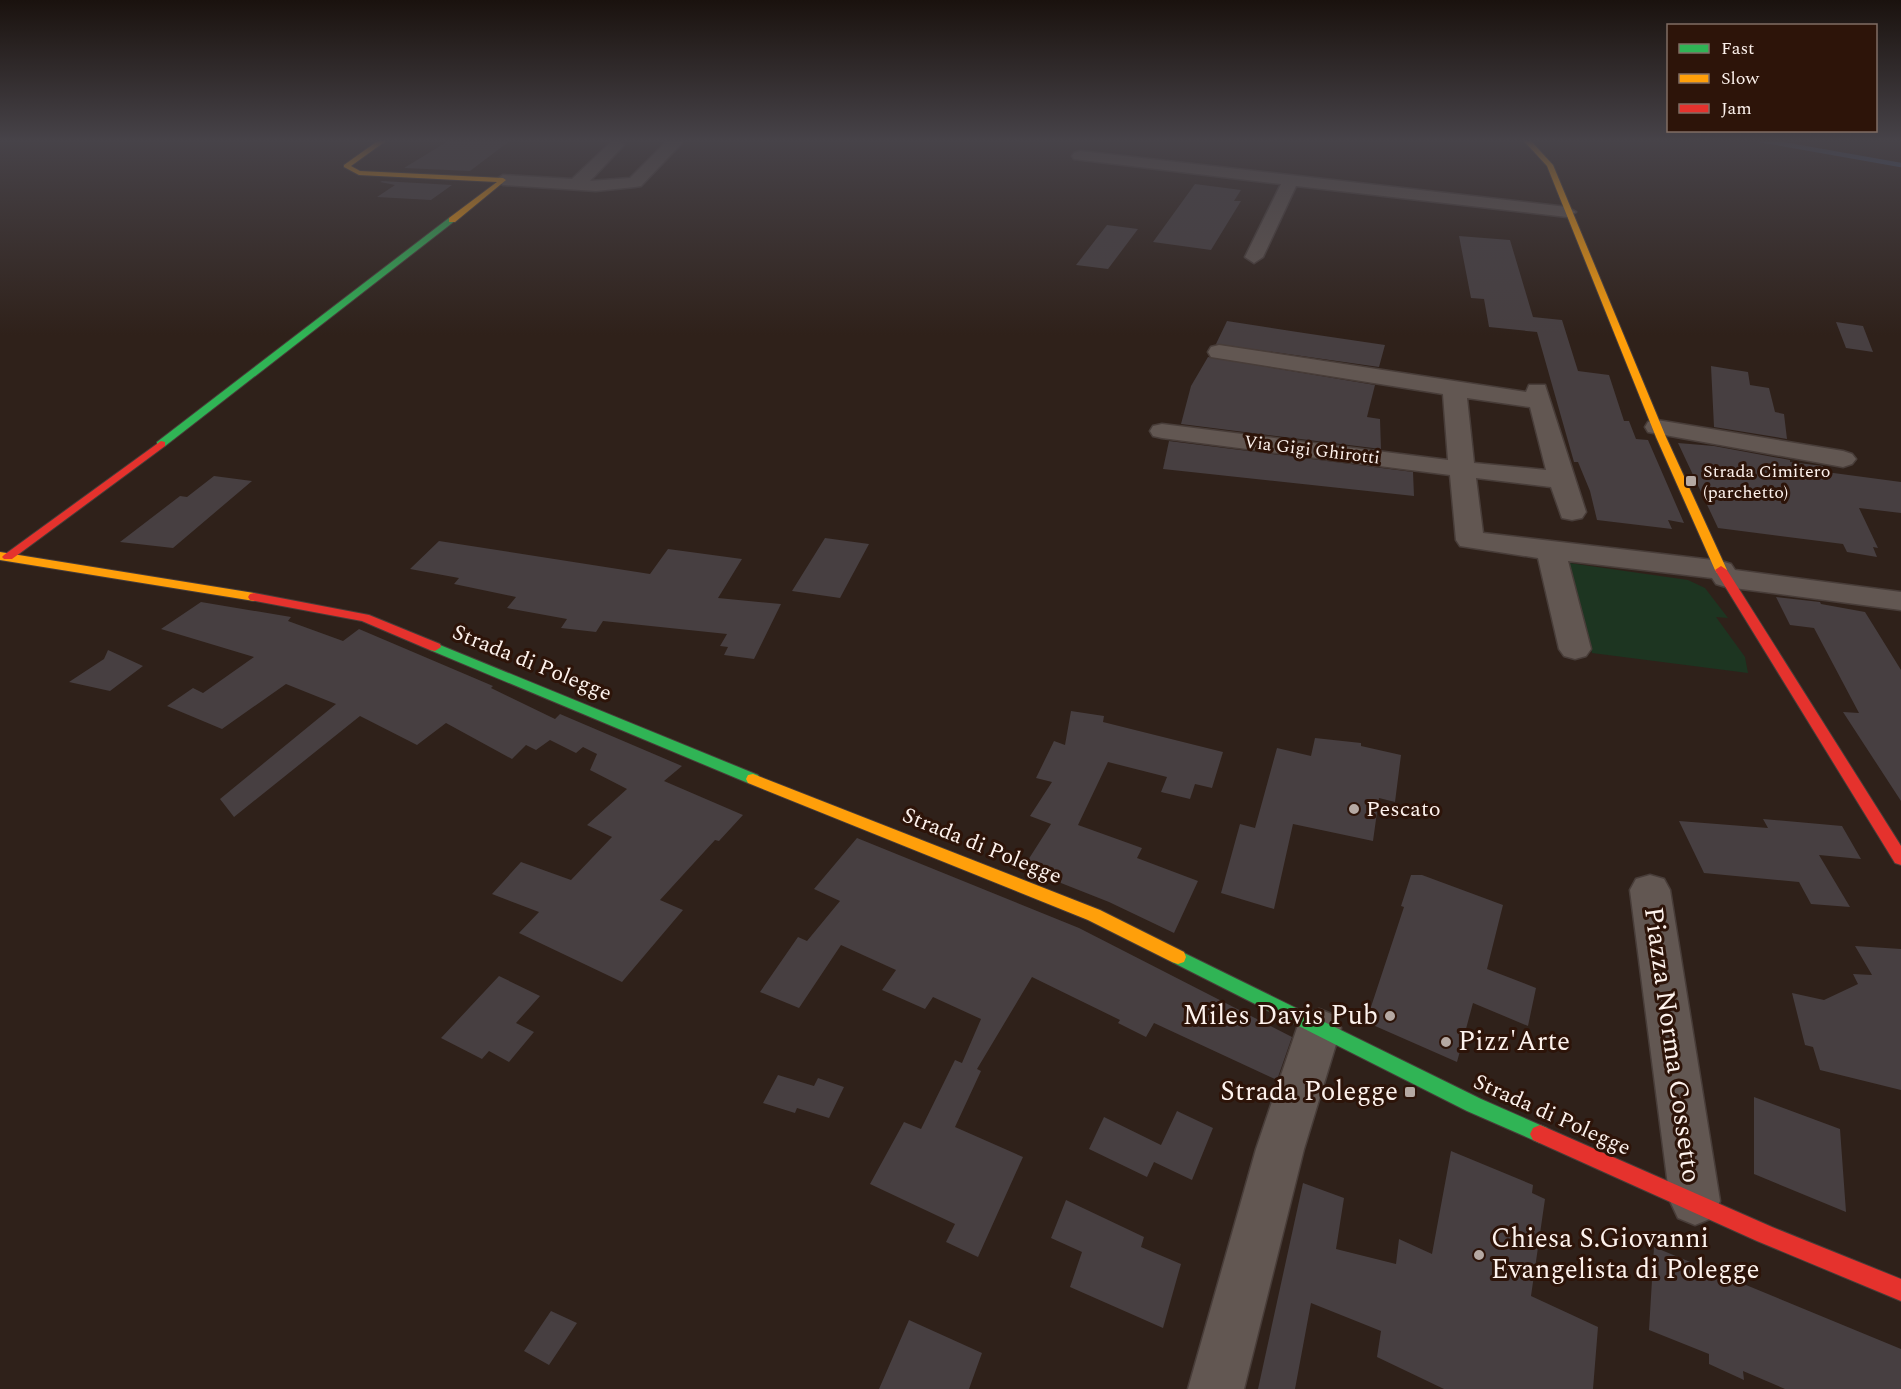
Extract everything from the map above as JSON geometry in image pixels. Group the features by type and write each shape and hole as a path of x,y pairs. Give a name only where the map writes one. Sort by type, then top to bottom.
{"street":[{"name":"Strada di Polegge","path":"4,556 175,434 471,205"},
{"path":"1254,257 1279,205"},
{"path":"1501,205 1567,212"},
{"path":"1564,205 1657,428 1724,574 1901,859"},
{"path":"1219,352 1454,389 1539,396 1572,512"},
{"path":"1454,389 1470,540 1724,574 1901,601"},
{"path":"1657,428 1843,459"},
{"name":"Via Gigi Ghirotti","path":"1162,431 1562,480"},
{"path":"1551,551 1575,649"},
{"name":"Strada di Polegge","path":"4,556 271,600 365,618 744,775 1094,915 1474,1105 1695,1201 1823,1261 1901,1290"},
{"name":"Piazza Norma Cossetto","path":"1650,890 1695,1201"},
{"path":"1216,1389 1280,1149 1319,1028"}],"green space":[{"path":"1569,563 1688,580 1705,588 1728,618 1716,617 1745,657 1748,673 1592,653"}],"building":[{"path":"1180,205 1239,205 1211,250 1153,242"},
{"path":"1107,225 1138,229 1108,269 1076,265"},
{"path":"1459,236 1510,240 1533,317 1562,320 1578,371 1609,375 1624,421 1629,421 1636,439 1648,440 1684,523 1668,520 1672,529 1597,520 1590,491 1578,462 1574,462 1537,332 1489,327 1484,299 1471,298"},
{"path":"1227,321 1385,345 1379,367 1216,344"},
{"path":"1836,322 1863,326 1873,352 1846,348"},
{"path":"1208,357 1375,385 1367,417 1380,419 1381,449 1181,424 1191,386"},
{"path":"1711,366 1748,372 1750,385 1769,388 1775,412 1784,414 1787,439 1714,427"},
{"path":"1169,441 1413,472 1414,496 1163,469"},
{"path":"1678,443 1714,446 1790,460 1790,462 1823,466 1826,472 1901,482 1901,513 1859,508 1878,548 1873,547 1877,557 1847,552 1843,544 1718,528"},
{"path":"214,476 252,481 173,548 120,542 180,496 187,497"},
{"path":"825,538 869,544 840,598 792,591"},
{"path":"439,541 650,574 668,549 742,559 718,598 781,604 754,659 724,655 728,647 720,646 727,634 603,621 596,632 561,628 567,619 507,608 516,597 454,584 459,578 410,569"},
{"path":"1776,597 1820,602 1865,612 1901,670 1901,801 1843,712 1859,713 1814,628 1790,625"},
{"path":"201,602 291,617 288,621 343,641 359,629 493,686 491,688 555,719 560,714 682,766 664,781 743,815 719,841 715,840 660,900 683,910 622,982 519,933 539,912 492,894 521,862 571,880 612,837 587,825 627,789 590,770 597,754 583,747 576,753 550,740 536,750 526,745 512,759 446,723 417,745 360,716 234,817 220,799 336,704 286,684 222,729 167,706 193,688 203,693 254,657 161,629"},
{"path":"108,650 143,666 110,691 69,682 104,659"},
{"path":"1071,711 1104,716 1103,722 1223,752 1212,788 1195,784 1190,799 1161,792 1167,777 1108,762 1078,825 1142,848 1137,858 1198,881 1174,933 1109,902 1023,868 1051,824 1030,816 1052,782 1036,778 1054,741 1065,745"},
{"path":"1315,738 1361,743 1361,746 1401,755 1395,802 1379,798 1373,841 1293,824 1274,909 1221,893 1240,824 1255,828 1277,748 1311,756"},
{"path":"1763,819 1842,826 1861,859 1819,855 1850,907 1811,904 1799,882 1704,873 1679,821 1768,828"},
{"path":"857,838 1079,928 1292,1037 1277,1080 1154,1023 1146,1037 1118,1023 1120,1020 1032,977 977,1069 981,1071 955,1127 1023,1157 978,1257 946,1242 955,1224 870,1184 904,1122 921,1129 955,1060 962,1063 981,1019 933,997 925,1009 882,990 896,970 841,945 799,1008 760,992 798,937 807,941 840,901 814,889"},
{"path":"1411,875 1422,875 1503,905 1487,969 1536,988 1528,1026 1473,1003 1457,1062 1366,1022 1404,907 1401,906"},
{"path":"1855,946 1901,949 1901,1090 1820,1070 1813,1047 1805,1045 1792,993 1824,1000 1858,984 1853,974 1872,975"},
{"path":"499,976 540,996 516,1023 534,1032 509,1062 489,1051 482,1059 441,1038"},
{"path":"778,1075 814,1086 818,1078 844,1087 829,1118 797,1108 795,1113 763,1103"},
{"path":"1754,1097 1840,1129 1846,1212 1754,1174"},
{"path":"1177,1111 1213,1128 1192,1180 1154,1162 1147,1177 1089,1149 1104,1117 1161,1145"},
{"path":"1451,1151 1533,1185 1532,1193 1545,1199 1531,1296 1598,1327 1593,1389 1444,1389 1377,1357 1381,1331 1311,1303 1295,1389 1258,1389 1303,1183 1344,1198 1336,1249 1396,1264 1399,1239 1432,1254"},
{"path":"1066,1200 1144,1237 1141,1247 1181,1264 1163,1328 1070,1287 1082,1252 1051,1238"},
{"path":"1654,1247 1901,1349 1901,1389 1785,1389 1743,1371 1744,1380 1709,1364 1709,1354 1649,1330"},
{"path":"551,1311 577,1323 549,1365 524,1351"},
{"path":"909,1320 982,1353 969,1389 879,1389"}],"traffic: fast":[{"path":"161,444 452,220"},
{"path":"435,647 753,779"},
{"path":"1178,957 1474,1105 1540,1134"}],"traffic: slow":[{"path":"452,220 471,205"},
{"path":"1566,205 1661,437 1721,570"},
{"path":"0,556 254,597"},
{"path":"753,779 1094,915 1178,957"}],"traffic: jam":[{"path":"8,557 161,444"},
{"path":"1721,570 1901,859"},
{"path":"254,597 365,618 435,647"},
{"path":"1540,1134 1764,1234 1901,1290"}],"place":[{"name":"Strada Cimitero (parchetto)","path":"1691,481"},
{"name":"Pescato","path":"1354,809"},
{"name":"Miles Davis Pub","path":"1390,1016"},
{"name":"Pizz'Arte","path":"1446,1042"},
{"name":"Strada Polegge","path":"1410,1092"},
{"name":"Chiesa S.Giovanni Evangelista di Polegge","path":"1479,1255"}]}
